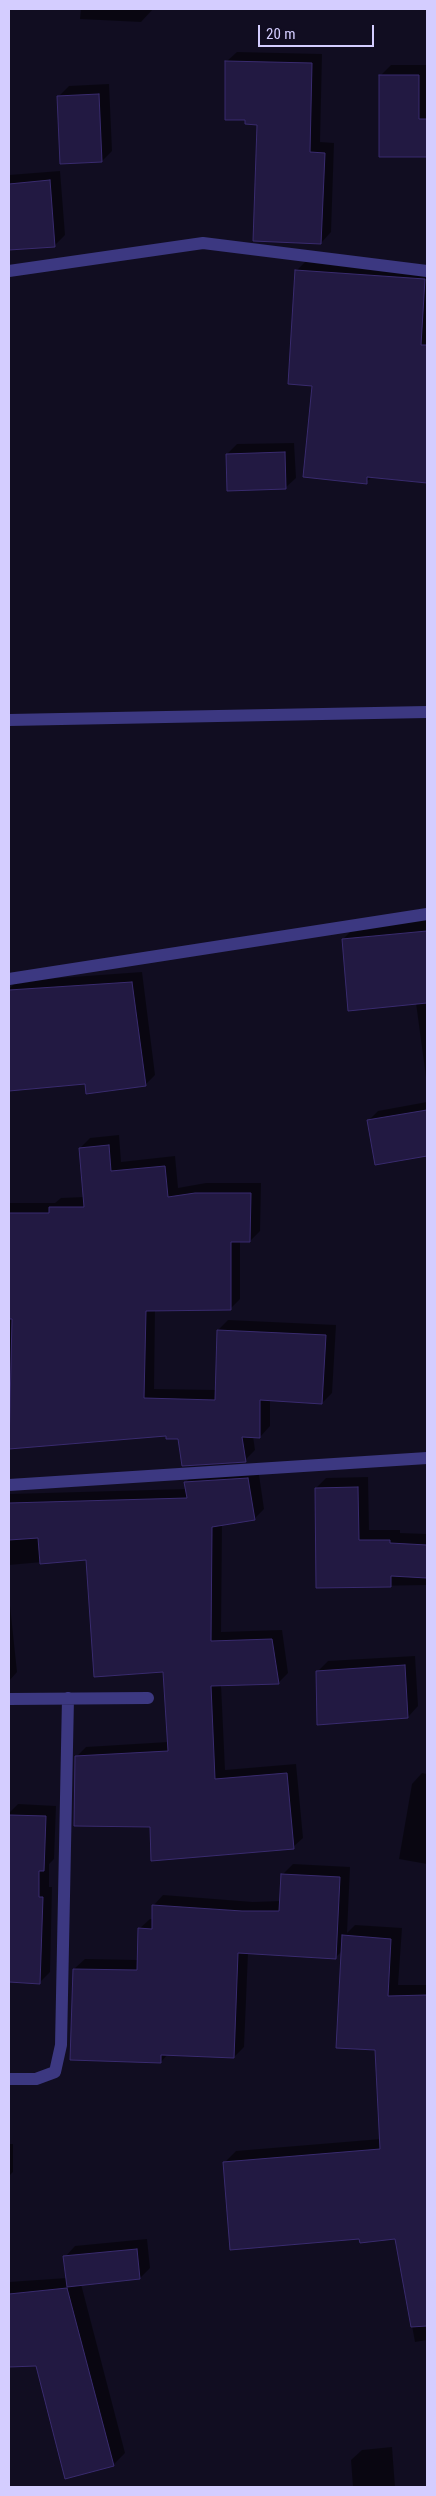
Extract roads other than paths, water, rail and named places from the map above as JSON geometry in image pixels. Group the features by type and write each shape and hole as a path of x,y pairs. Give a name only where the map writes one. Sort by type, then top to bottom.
{"street":[{"path":"9,272 203,243 427,271"},
{"path":"9,720 427,712"},
{"path":"9,979 427,914"},
{"path":"9,1485 427,1458"},
{"path":"9,2079 36,2079 55,2072 61,2045 68,1698"},
{"path":"9,1699 148,1698"}]}
